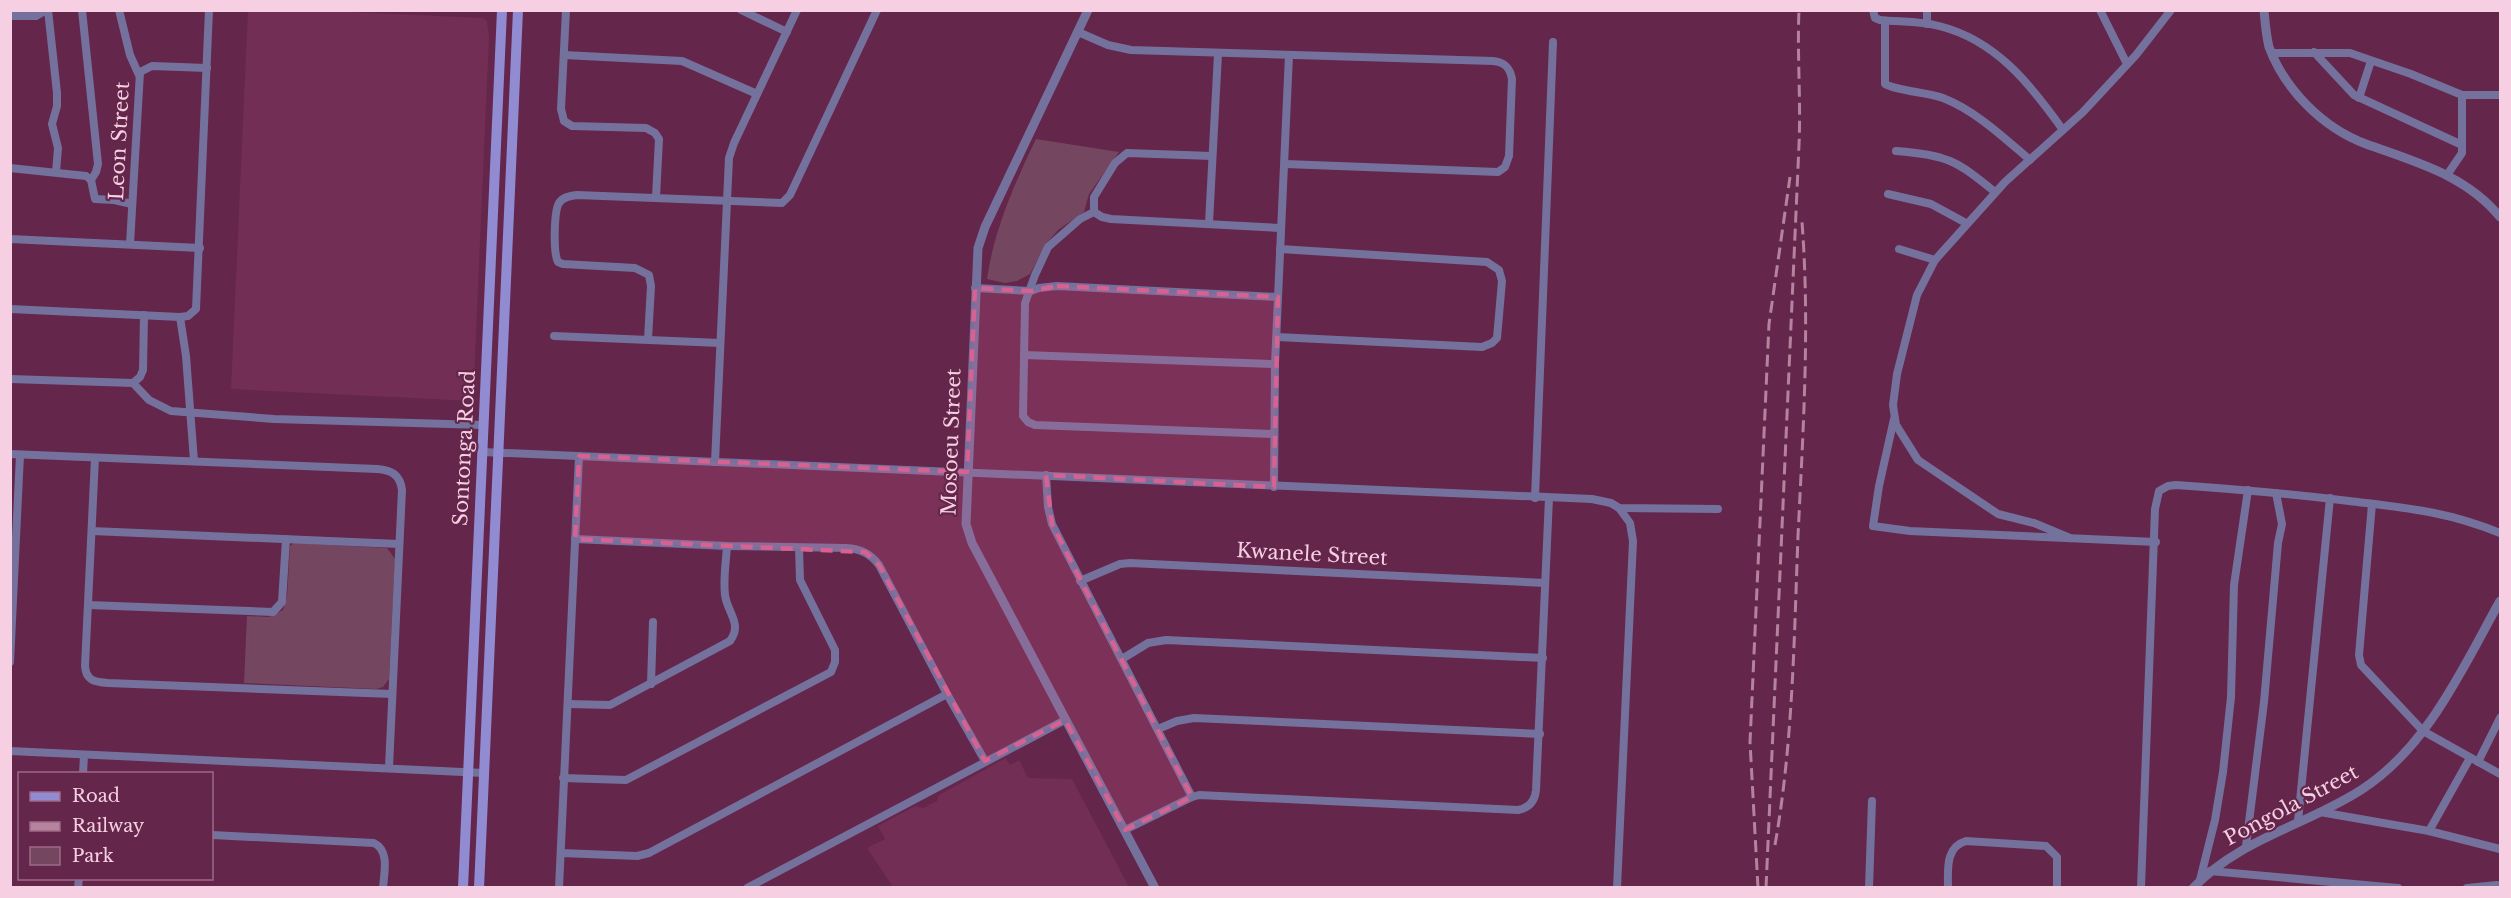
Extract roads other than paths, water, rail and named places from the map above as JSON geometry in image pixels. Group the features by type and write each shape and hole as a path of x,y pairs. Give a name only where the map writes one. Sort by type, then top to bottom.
{"main road":[{"name":"Sontonga Road","path":"463,888 502,10"},
{"name":"Sontonga Road","path":"479,888 518,10"}],"street":[{"path":"10,16 36,16 47,10 57,93 57,106 52,124 58,148 56,172"},
{"path":"82,10 98,164 91,180 95,199 132,204"},
{"path":"119,10 129,55 139,75"},
{"path":"10,309 180,317 190,315 198,305 209,10"},
{"path":"566,10 561,109 564,121 572,126 646,128 655,133 659,139 656,197"},
{"path":"741,10 787,32"},
{"path":"714,462 731,151 797,10"},
{"path":"648,339 651,286 649,275 635,268 560,263 555,252 557,212 561,200 571,195 776,204 788,198 877,10"},
{"name":"Mosoeu Street","path":"1088,10 982,235 977,255 966,524 968,535 1155,888"},
{"path":"1873,10 1877,19 1885,21 1927,24 1952,29 1997,54 2037,93 2063,130"},
{"path":"1927,10 1927,24"},
{"path":"2100,10 2127,64"},
{"path":"2156,542 1910,531 1873,526 1894,416 1894,393 1910,316 1921,285 1935,260 1995,192 2083,112 2127,64 2171,10"},
{"path":"2264,10 2272,53 2294,91 2327,123 2366,144 2422,163 2447,175 2492,206 2500,217"},
{"path":"1885,21 1885,84 1890,87 1928,93 1953,103 1985,122 2030,160"},
{"path":"1078,32 1122,49 1218,54 1493,61 1508,67 1512,79 1509,156 1505,167 1498,172 1285,164"},
{"path":"1534,498 1553,42"},
{"path":"2314,52 2344,87 2359,98 2462,146"},
{"path":"2272,53 2350,53 2462,95 2500,95"},
{"path":"1209,223 1218,54"},
{"path":"1274,487 1275,364 1289,55"},
{"path":"564,56 682,61 757,94"},
{"path":"2359,98 2371,61"},
{"name":"Leon Street","path":"130,244 139,75 144,68 152,66 207,68"},
{"path":"2447,175 2462,153 2462,95"},
{"path":"1896,151 1933,155 1952,160 1966,168 1995,192"},
{"path":"1094,212 1094,197 1115,163 1127,153 1212,156"},
{"path":"10,168 56,172 82,176 91,180"},
{"path":"1888,194 1931,204 1966,223"},
{"path":"1094,212 1102,218 1111,219 1280,228"},
{"path":"1094,212 1080,219 1048,248 1039,264 1026,303 1023,412 1025,420 1031,424 1273,434"},
{"path":"10,239 200,248"},
{"path":"1277,337 1482,346 1492,343 1497,338 1502,281 1499,270 1487,262 1280,249"},
{"path":"1899,249 1935,260"},
{"path":"975,288 1030,291 1057,286 1278,297"},
{"path":"133,384 143,370 144,315"},
{"path":"180,317 194,461"},
{"path":"554,336 720,342"},
{"path":"1024,356 1275,364"},
{"path":"10,379 133,384 148,400 162,408 191,413 407,424 483,425"},
{"path":"1894,416 1906,444 1924,466 1998,514 2034,523 2070,538"},
{"path":"482,452 1550,498 1602,501 1619,508 1718,509"},
{"path":"10,454 390,471 400,480 402,490 388,767"},
{"path":"10,662 13,552 20,455"},
{"path":"559,888 579,456"},
{"path":"95,458 85,671 90,680 392,694"},
{"path":"1046,475 1050,518 1192,797"},
{"path":"2143,885 2156,496 2162,488 2176,485 2248,490 2409,507 2450,515 2500,533"},
{"path":"2200,880 2215,820 2224,762 2231,697 2234,585 2248,490"},
{"path":"2246,846 2264,702 2277,547 2282,524 2276,493"},
{"path":"1125,830 1192,797 1208,795 1524,809 1535,797 1540,734 1550,498"},
{"path":"2298,821 2330,498"},
{"path":"2372,504 2359,662 2365,672 2423,731 2500,774"},
{"path":"1617,888 1633,542 1630,523 1619,508"},
{"path":"92,531 399,544"},
{"path":"88,605 273,612 282,602 286,539"},
{"path":"575,539 854,549 865,552 875,559 985,761"},
{"path":"568,704 607,705 725,645 734,636 735,623 725,594 727,546"},
{"path":"563,778 626,780 831,672 835,662 835,650 800,580 799,548"},
{"name":"Kwanele Street","path":"1080,580 1120,564 1139,563 1545,583"},
{"name":"Pongola Street","path":"2193,888 2210,871 2246,846 2320,812 2374,782 2423,731 2500,601"},
{"path":"651,684 653,622"},
{"path":"1122,659 1148,643 1166,640 1543,658"},
{"path":"561,853 637,856 648,853 947,694"},
{"path":"1158,729 1177,721 1194,718 1540,734"},
{"path":"2429,831 2500,718"},
{"path":"747,888 1065,720"},
{"path":"10,751 484,773"},
{"path":"83,772 84,755"},
{"path":"1869,888 1872,801"},
{"path":"2320,812 2429,831 2500,849"},
{"path":"213,835 374,843 384,854 383,888"},
{"path":"1948,888 1950,854 1957,845 1966,842 2046,846 2057,857 2057,888"},
{"path":"2210,871 2398,888"},
{"path":"2467,888 2497,885"}],"railway":[{"path":"1766,888 1799,145 1799,10"},
{"path":"1758,888 1750,742 1769,324 1790,177"},
{"path":"1775,845 1786,768 1794,653 1805,379 1802,222"}]}
